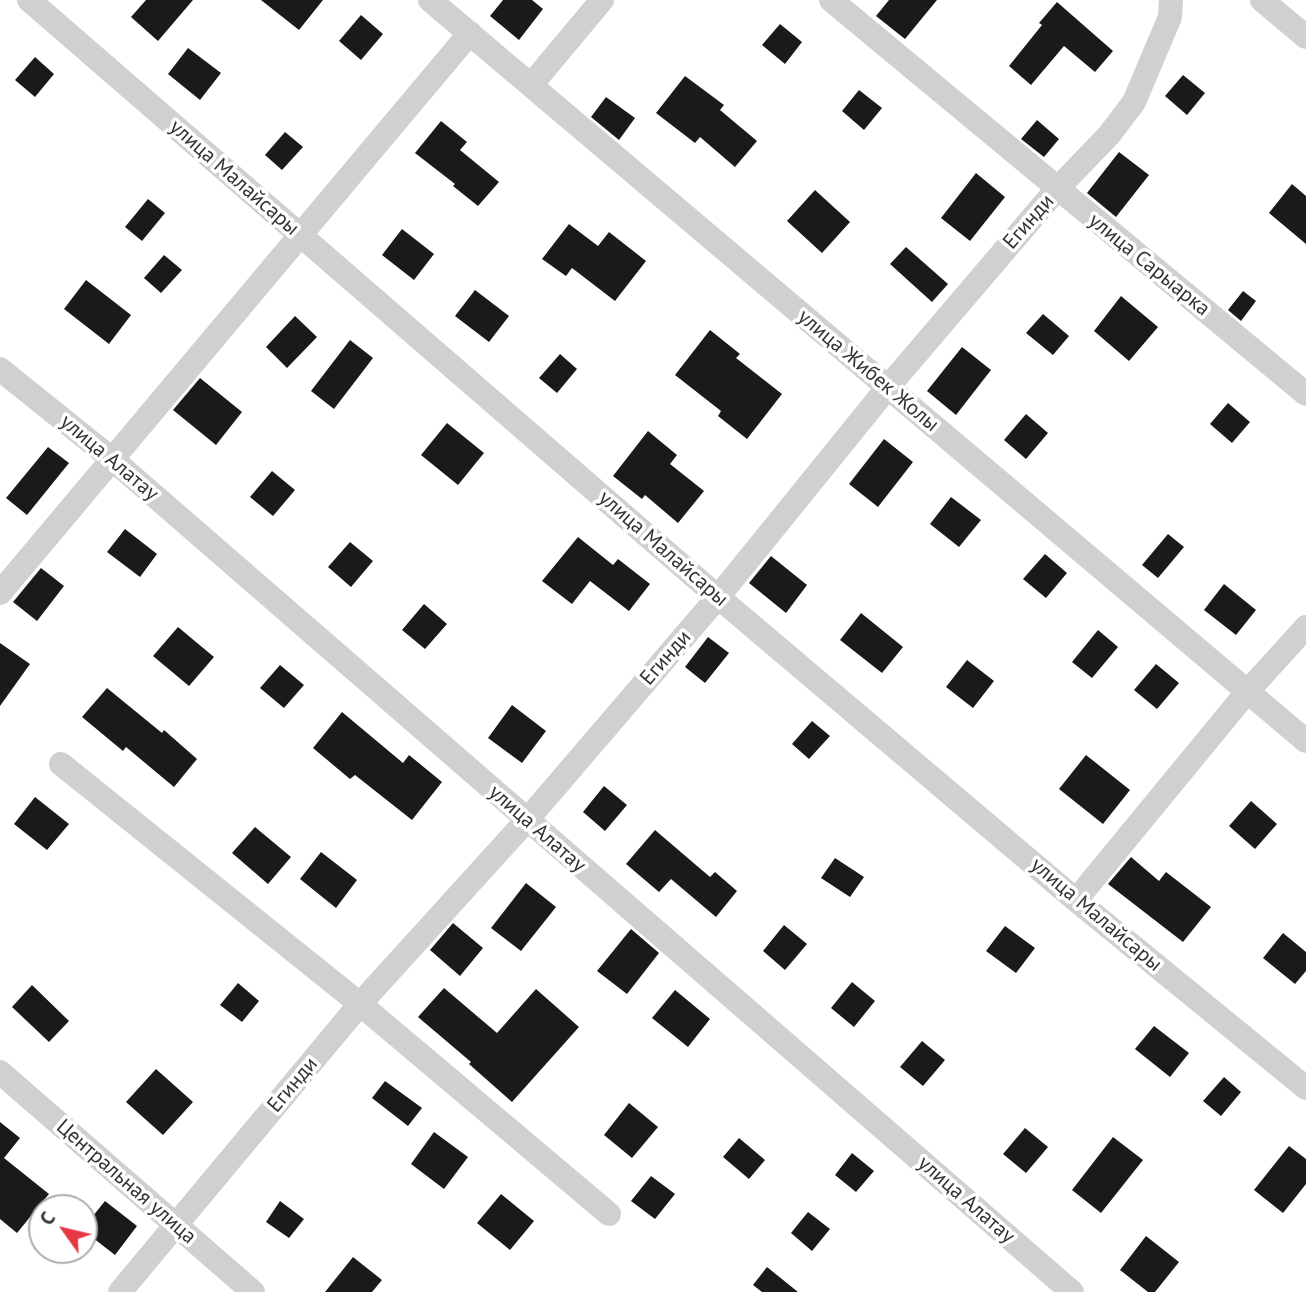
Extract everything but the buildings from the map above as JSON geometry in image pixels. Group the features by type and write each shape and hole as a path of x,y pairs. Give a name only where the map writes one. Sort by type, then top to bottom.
{"street":[{"name":"улица Малайсары","path":"29,0 718,597 1076,900 1306,1088"},
{"name":"улица Жибек Жолы","path":"430,0 1306,740"},
{"path":"531,85 602,0"},
{"name":"улица Сарыарка","path":"831,0 1306,394"},
{"name":"Егинди","path":"120,1292 360,1004 527,820 718,597 888,387 1057,189 1109,135 1134,102 1170,17 1171,0"},
{"path":"1262,0 1306,37"},
{"path":"0,593 470,33"},
{"name":"улица Алатау","path":"0,369 112,459 1072,1292"},
{"path":"1076,900 1247,692 1306,627"},
{"path":"61,764 360,1004 609,1214"},
{"name":"Центральная улица","path":"0,1072 253,1292"}]}
